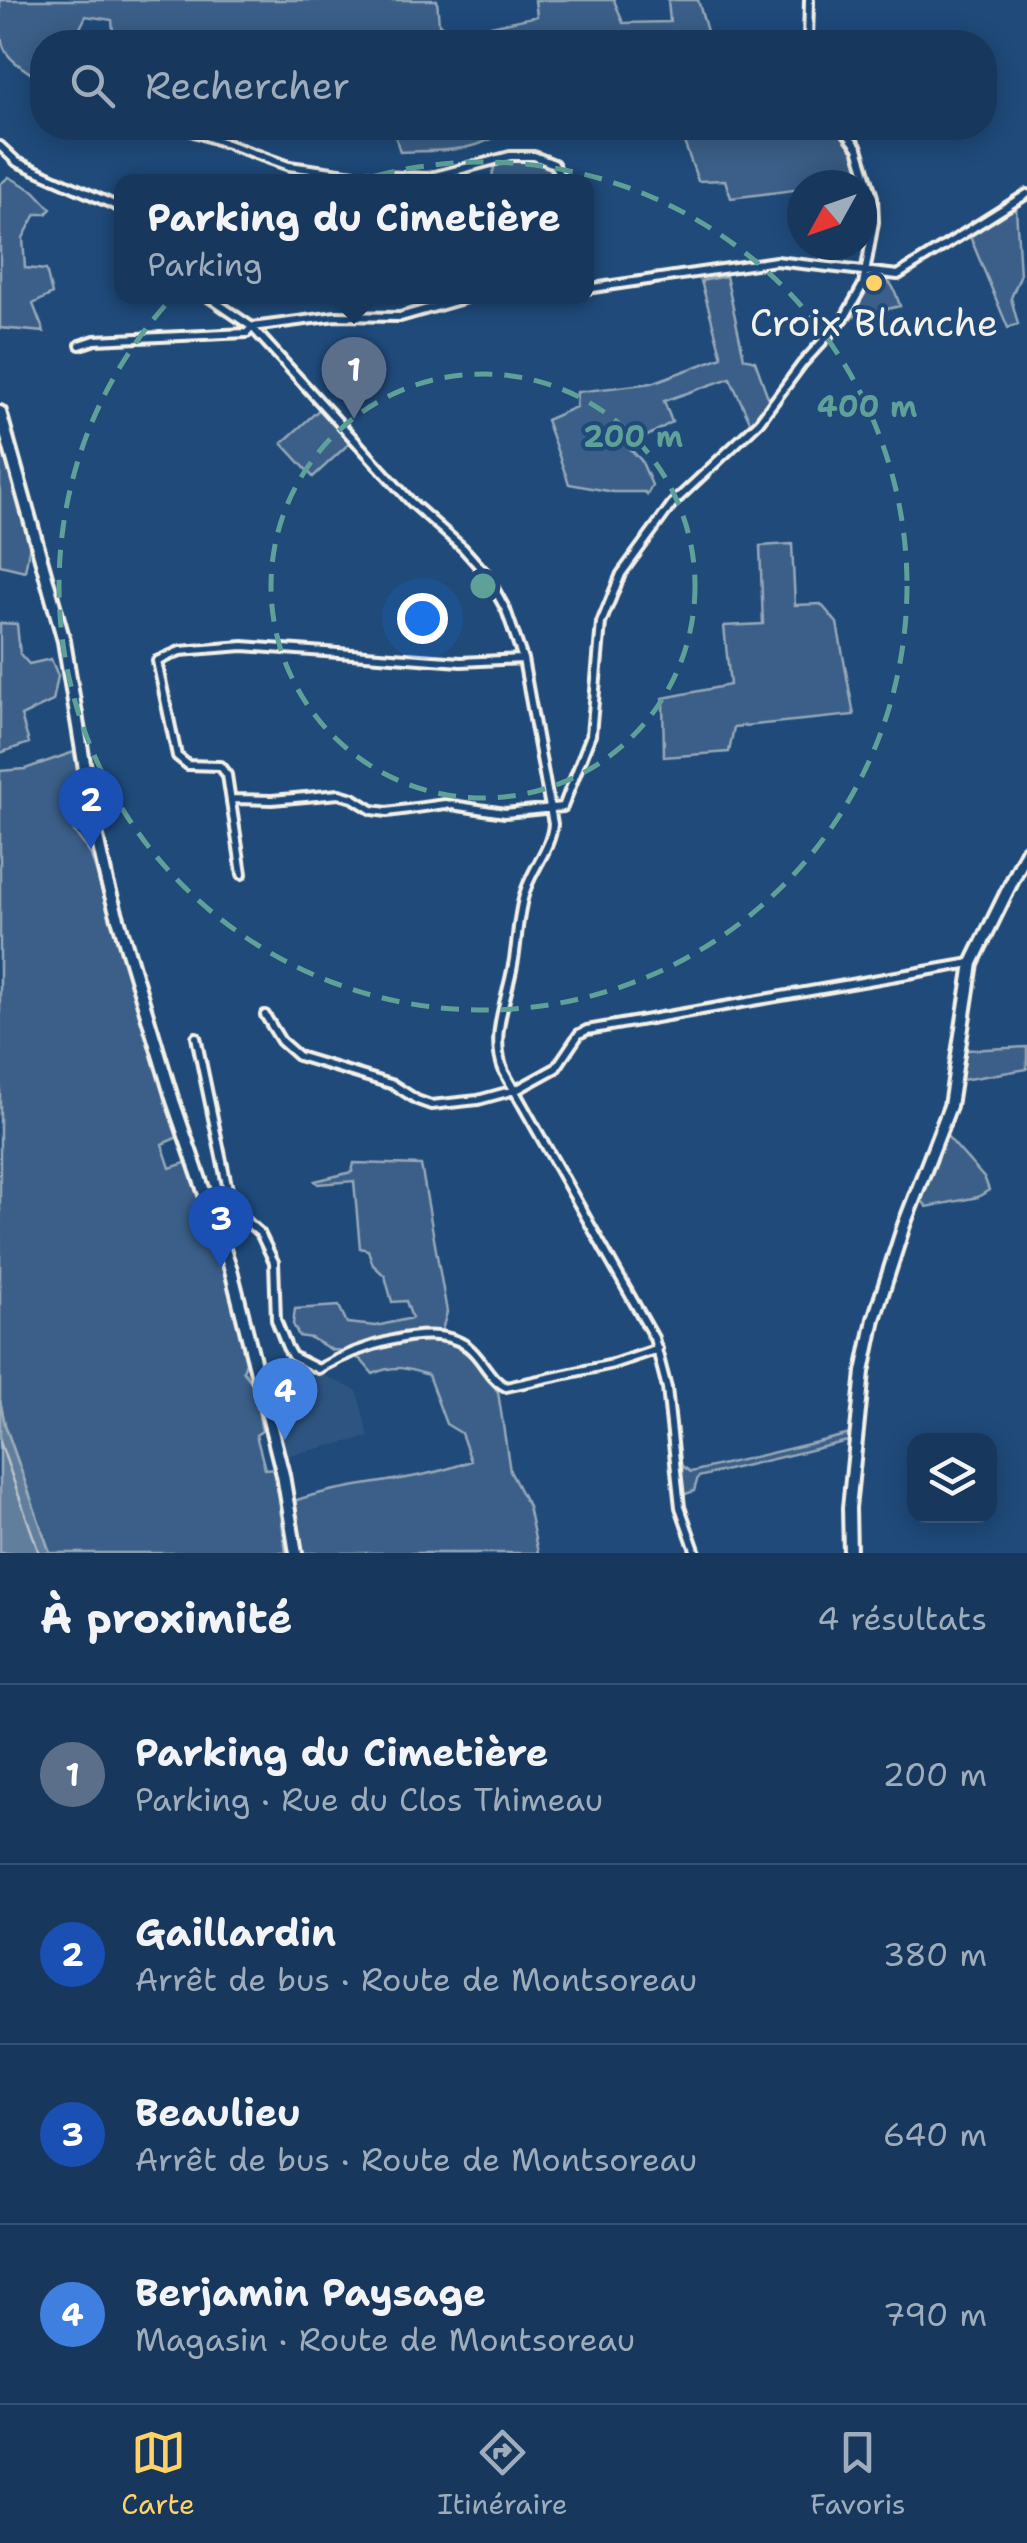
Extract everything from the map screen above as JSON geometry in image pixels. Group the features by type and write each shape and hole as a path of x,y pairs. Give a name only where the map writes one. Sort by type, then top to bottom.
{"main road":[{"path":"0,412 64,641 102,862 173,1101 230,1270 283,1475 296,1553"},
{"path":"850,1553 849,1508 867,1347 904,1225 950,1106 972,963 1027,851"}],"street":[{"path":"808,30 809,0"},
{"path":"216,140 289,166 347,174"},
{"path":"696,1553 680,1506 668,1388 658,1349 501,1066 500,1026 525,892 591,735 601,624 621,574 664,513 749,433 802,364 845,318 868,273 873,197 852,140"},
{"path":"0,146 17,162 114,204"},
{"path":"443,174 510,156 549,159 561,174"},
{"path":"594,289 776,261 898,274 1027,194"},
{"path":"219,304 252,327 412,502 486,574 506,610 522,659 553,809 553,832"},
{"path":"80,345 95,340 248,333 252,327 336,316 400,317 445,304"},
{"path":"242,874 228,775 220,766 192,766 177,756 157,662 180,651 243,646 461,662 522,659"},
{"path":"233,799 339,794 380,812 445,804 506,813 563,808"},
{"path":"265,1016 281,1041 298,1056 394,1085 423,1104 478,1100 516,1090 556,1068 579,1034 587,1030 972,963"},
{"path":"196,1037 232,1209 260,1234 274,1262 278,1325 291,1354 304,1363 318,1369 392,1342 421,1335 441,1336 466,1346 496,1382 506,1387 613,1364 658,1349"}],"shaded area":[{"path":"0,0 437,0 439,24 448,30 113,30 112,20 86,16 79,30 30,30 30,72 10,58 1,32"},
{"path":"535,0 614,0 623,23 670,22 668,0 698,0 707,30 472,30 537,16"},
{"path":"396,140 488,140 443,150 400,152"},
{"path":"683,140 847,140 861,165 861,170 787,170 787,191 731,198 725,180 698,181"},
{"path":"531,160 550,167 555,174 493,174 494,167 504,162"},
{"path":"9,177 34,191 51,209 46,214 36,214 23,238 25,268 46,270 52,294 33,304 44,332 0,328 0,184"},
{"path":"1016,207 1020,276 1011,298 1018,324 1008,328 969,234"},
{"path":"726,276 744,358 755,361 770,403 753,428 730,378 664,401 672,422 628,447 641,460 652,485 647,495 569,484 546,420 576,407 577,392 652,383 722,357 701,281"},
{"path":"872,278 889,282 900,306 852,317 850,315"},
{"path":"323,406 353,440 313,477 282,443"},
{"path":"0,430 30,544 25,571 0,565"},
{"path":"792,544 795,605 821,604 837,623 854,715 734,727 729,752 664,757 663,698 730,685 724,626 763,624 760,546"},
{"path":"0,623 17,624 20,654 29,664 51,659 58,676 53,701 21,716 29,743 0,753"},
{"path":"74,752 80,787 70,808 70,822 91,855 178,1137 162,1144 170,1168 188,1162 222,1263 246,1362 243,1371 253,1384 262,1431 256,1435 265,1469 275,1468 286,1553 50,1553 5,1425 0,1400 0,771 25,769"},
{"path":"1027,1047 1027,1069 962,1080 966,1050"},
{"path":"947,1136 985,1179 989,1190 978,1197 927,1207 919,1197"},
{"path":"354,1163 421,1165 447,1312 441,1334 477,1362 498,1392 510,1471 528,1506 538,1553 300,1553 294,1501 471,1461 461,1433 446,1424 428,1375 401,1368 373,1374 346,1351 332,1350 299,1336 293,1324 295,1309 339,1306 347,1323 376,1326 412,1318 406,1301 392,1302 385,1276 373,1265 368,1250 360,1248 354,1181 315,1181 352,1172"},
{"path":"321,1374 357,1391 369,1437 285,1456 269,1393"},
{"path":"855,1433 853,1448 848,1441 698,1477 694,1491 683,1495 679,1484 682,1466 691,1472"}],"water":[{"path":"0,1400 5,1425 50,1553 0,1553"}],"place":[{"name":"Croix Blanche","path":"874,283"},
{"name":"Parking du Cimetière","path":"354,419"},
{"name":"Gaillardin","path":"91,849"},
{"name":"Beaulieu","path":"221,1268"},
{"name":"Berjamin Paysage","path":"285,1440"}]}
